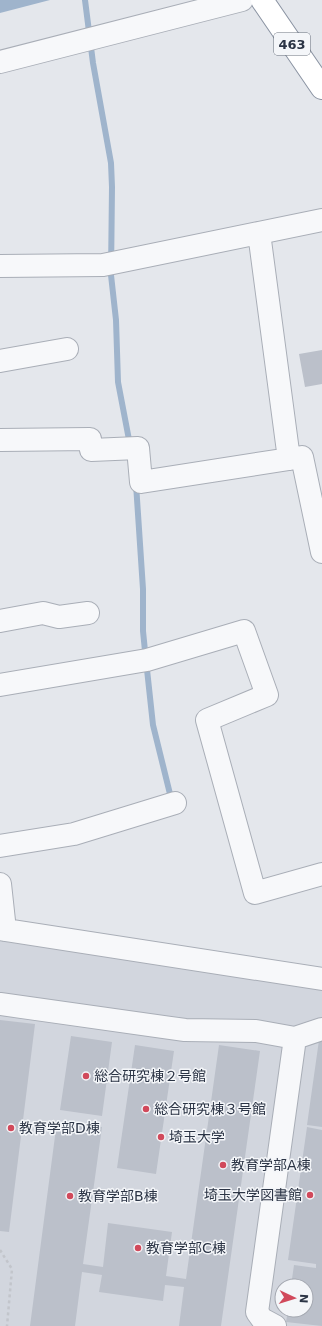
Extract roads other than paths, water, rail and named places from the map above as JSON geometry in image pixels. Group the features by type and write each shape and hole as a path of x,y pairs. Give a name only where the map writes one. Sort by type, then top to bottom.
{"highway":[{"name":"463","path":"262,0 322,88"}],"street":[{"path":"0,62 242,0"},
{"path":"0,266 103,265 322,220"},
{"path":"259,233 289,459"},
{"path":"0,361 67,349"},
{"path":"0,440 90,439 91,450 138,448 141,482 302,458 322,552"},
{"path":"0,622 43,613 59,617 88,613"},
{"path":"0,685 147,660 244,631 267,695 207,720 255,893 322,874"},
{"path":"0,846 74,834 175,803"},
{"path":"0,884 2,929 322,979"},
{"path":"0,1004 184,1030 256,1031 295,1038 322,1029"},
{"path":"275,1326 262,1319 257,1312 295,1038"}],"water":[{"path":"0,0 50,0 0,13"}],"waterway":[{"path":"85,0 93,63 111,163 111,275 116,320 118,382 130,445"},
{"path":"136,484 143,589 143,631 153,725 171,798"}],"place":[{"name":"総合研究棟２号館","path":"86,1076"},
{"name":"総合研究棟３号館","path":"146,1109"},
{"name":"教育学部D棟","path":"11,1128"},
{"name":"埼玉大学","path":"161,1137"},
{"name":"教育学部A棟","path":"223,1165"},
{"name":"埼玉大学図書館","path":"310,1195"},
{"name":"教育学部B棟","path":"70,1196"},
{"name":"教育学部C棟","path":"138,1248"}]}
